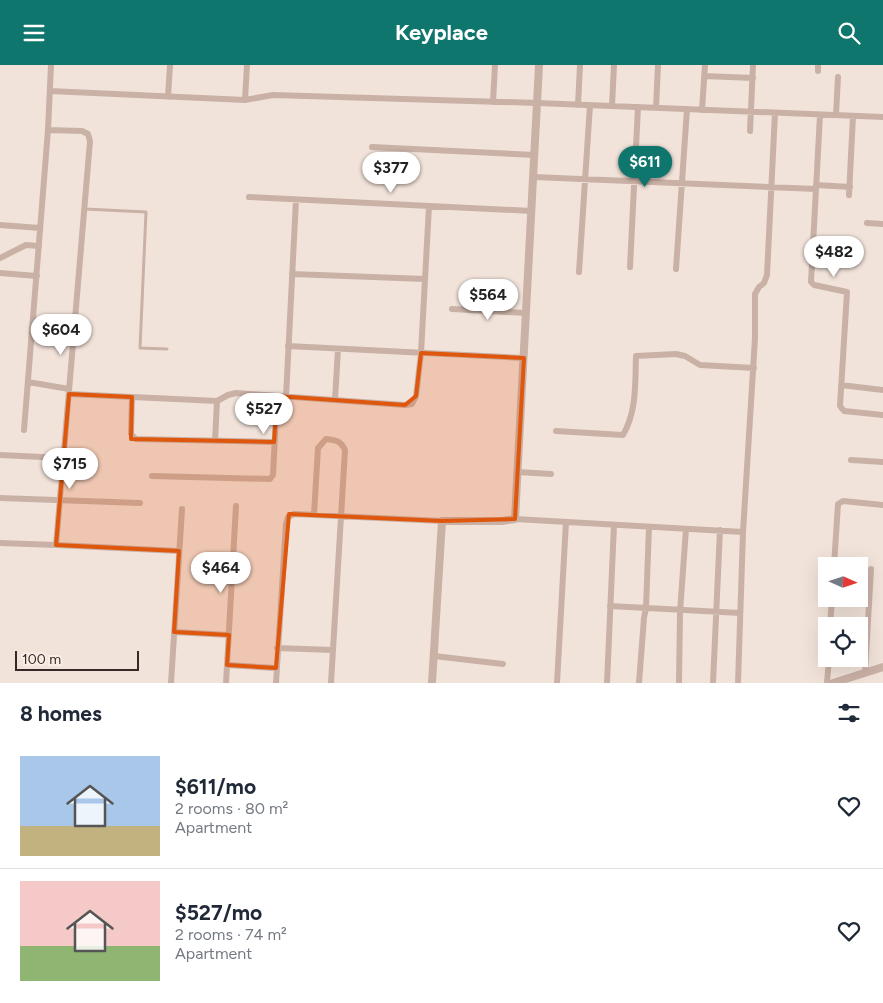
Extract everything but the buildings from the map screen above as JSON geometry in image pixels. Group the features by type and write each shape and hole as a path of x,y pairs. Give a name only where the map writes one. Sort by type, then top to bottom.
{"street":[{"path":"24,430 48,130 51,65"},
{"path":"168,97 170,65"},
{"path":"245,100 247,65"},
{"path":"493,102 495,65"},
{"path":"515,519 539,65"},
{"path":"578,105 580,65"},
{"path":"612,106 614,65"},
{"path":"656,108 658,65"},
{"path":"702,110 705,65"},
{"path":"750,131 753,65"},
{"path":"704,76 753,78"},
{"path":"836,115 838,77"},
{"path":"50,91 245,100 273,95 538,103 883,117"},
{"path":"579,272 590,105"},
{"path":"630,267 638,107"},
{"path":"676,269 687,109"},
{"path":"738,683 743,532 754,368 755,294 764,283 767,275 775,113"},
{"path":"820,115 811,282 814,285 847,292 840,406 844,411 883,415"},
{"path":"849,195 853,116"},
{"path":"48,130 82,131 88,134 90,141 56,545"},
{"path":"372,147 535,155"},
{"path":"534,177 771,187 850,187"},
{"path":"250,197 532,211"},
{"path":"286,397 296,200"},
{"path":"28,382 69,391 132,397 216,401 236,393 405,405 412,403 416,396 421,353 428,206"},
{"path":"867,223 883,224"},
{"path":"0,225 40,228"},
{"path":"0,258 26,245 39,245"},
{"path":"0,273 37,276"},
{"path":"292,274 425,279"},
{"path":"452,309 526,313"},
{"path":"288,346 524,358"},
{"path":"335,401 338,349"},
{"path":"556,431 623,435 628,426 634,402 636,356 676,354 685,356 700,365 754,368"},
{"path":"841,385 883,390"},
{"path":"152,476 270,479 273,475 277,396"},
{"path":"132,397 131,434 136,439 274,442"},
{"path":"215,441 216,401"},
{"path":"314,515 318,448 326,439 336,440 342,444 345,450 331,683"},
{"path":"0,455 63,458"},
{"path":"851,460 883,462"},
{"path":"518,472 551,474"},
{"path":"0,498 140,503"},
{"path":"835,557 838,504 842,501 883,505"},
{"path":"226,683 236,506"},
{"path":"171,683 182,509"},
{"path":"276,683 286,524 288,517 294,514 442,521 502,521 515,519 743,532"},
{"path":"432,683 442,521"},
{"path":"558,683 566,522"},
{"path":"607,683 614,525"},
{"path":"639,683 646,608 649,527"},
{"path":"678,683 680,609 686,529"},
{"path":"713,683 720,531"},
{"path":"0,543 179,551"},
{"path":"865,673 871,569"},
{"path":"610,606 740,613"},
{"path":"174,632 229,635"},
{"path":"277,648 333,650"},
{"path":"434,656 503,664"},
{"path":"228,665 276,668"},
{"path":"827,683 828,667"},
{"path":"833,683 883,667"}],"lane":[{"path":"84,209 146,212 140,348 167,349"}],"highlighted area":[{"path":"421,353 524,358 515,519 442,521 289,514 276,668 227,665 229,635 174,632 179,551 56,545 69,394 132,397 131,439 274,442 277,396 405,405 416,396"}]}
